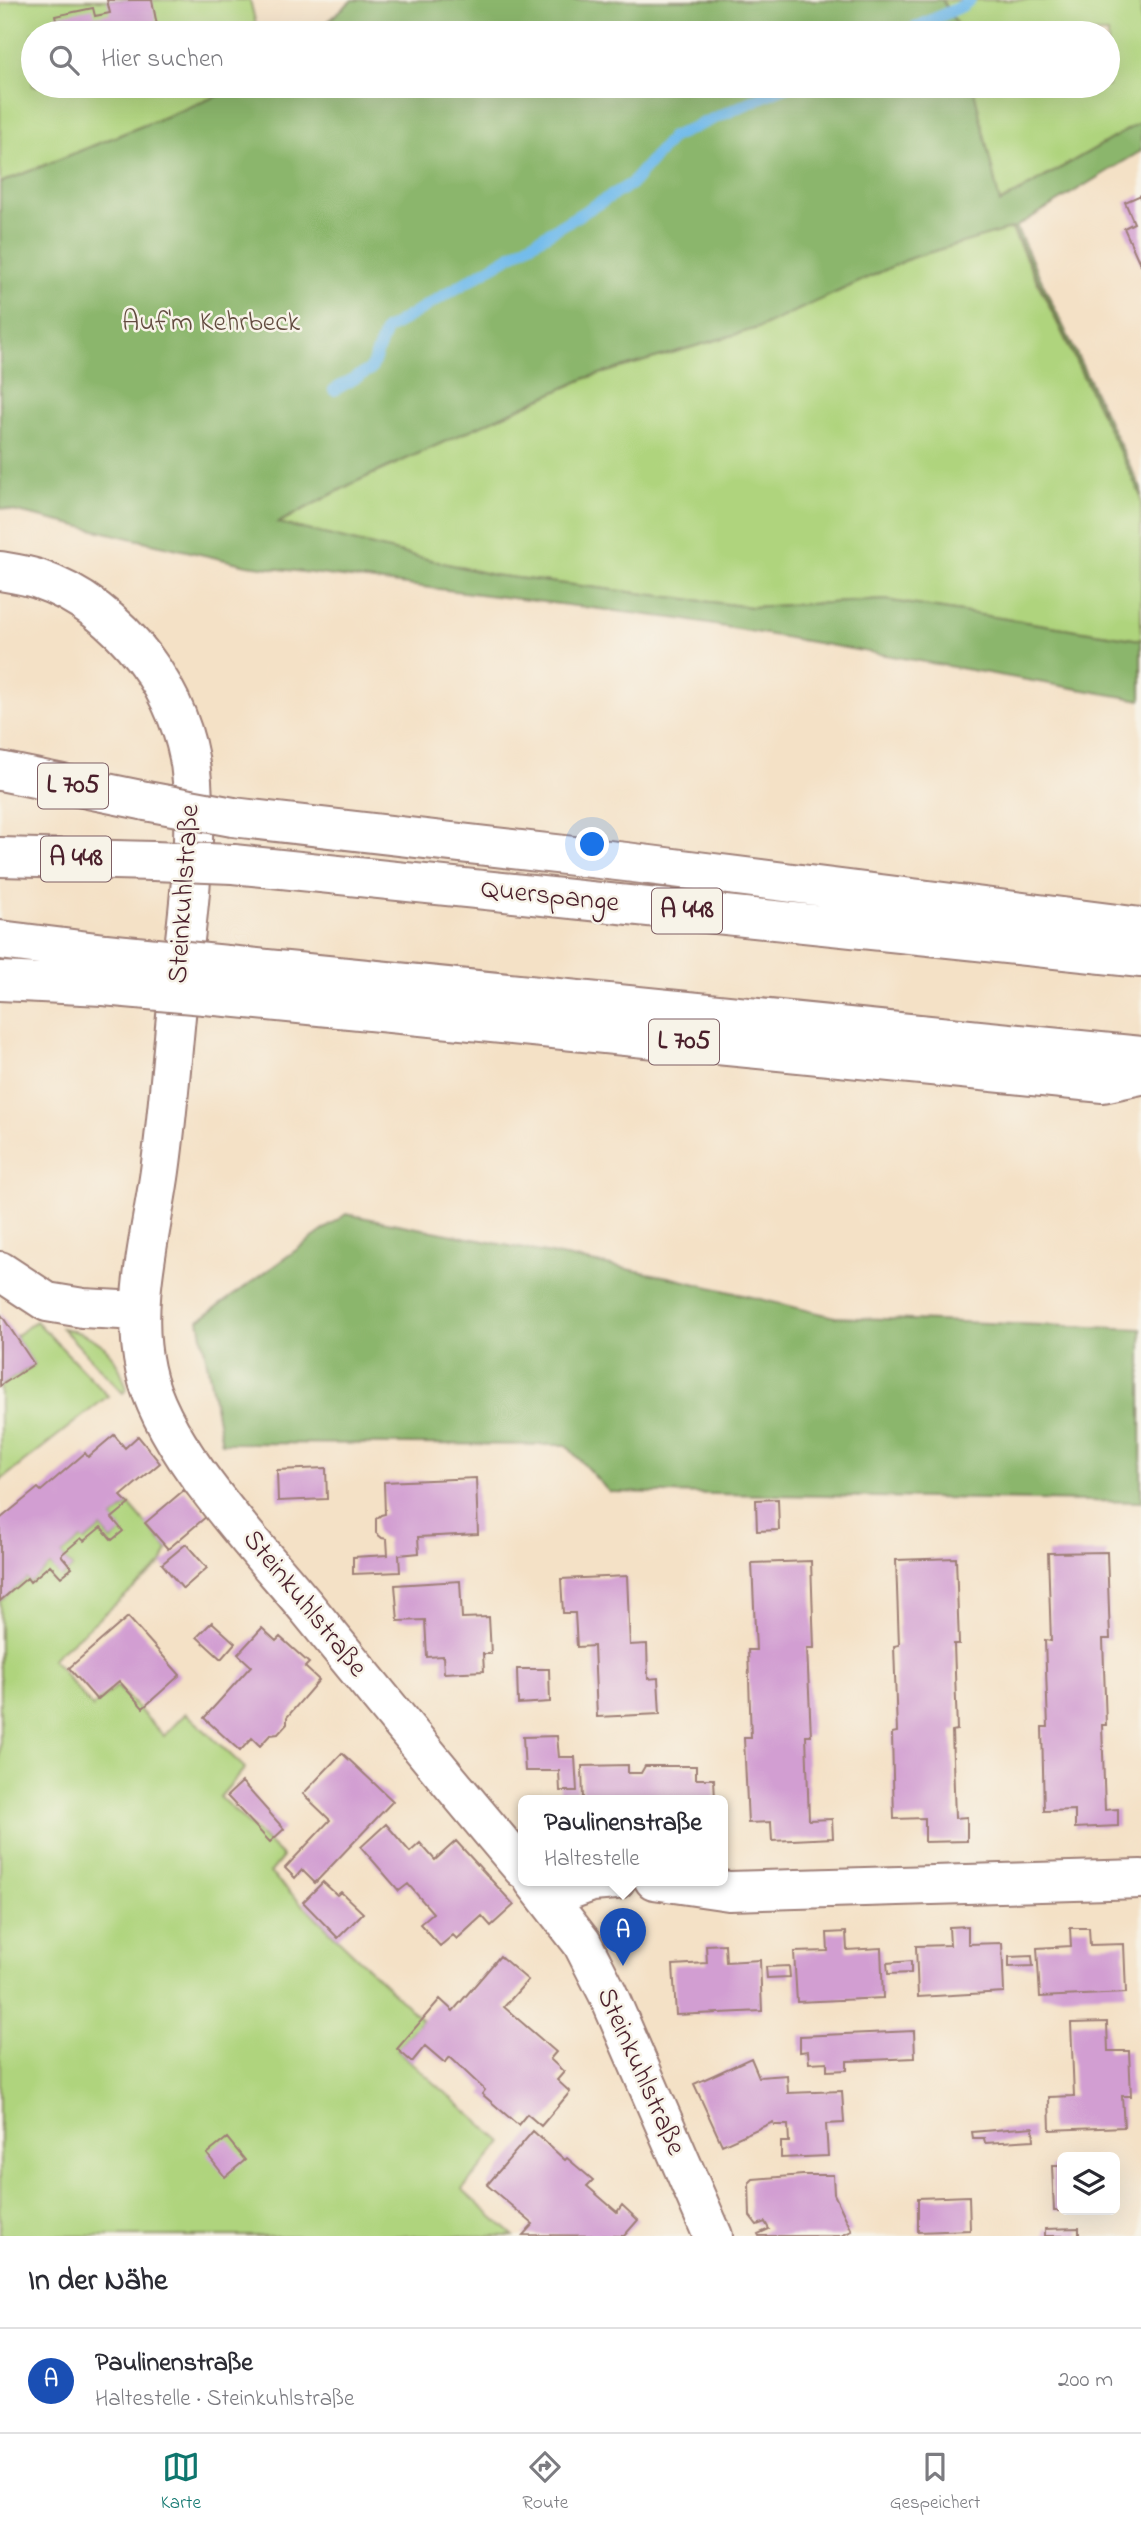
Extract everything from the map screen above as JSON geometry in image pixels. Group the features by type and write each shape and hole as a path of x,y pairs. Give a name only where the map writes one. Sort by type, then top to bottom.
{"main road":[{"name":"Steinkuhlstraße","path":"0,571 36,578 65,590 90,605 121,631 142,656 169,698 188,753 192,779 192,849 188,911 160,1168 139,1311 145,1370 162,1418 224,1507 518,1863"},
{"name":"L 705","path":"0,771 233,817 626,862 1141,927"},
{"name":"Querspange","path":"0,857 233,864 1141,958"},
{"path":"0,940 104,969 1141,1056"},
{"path":"0,981 104,969"},
{"name":"L 705","path":"227,981 1103,1083 1141,1075"},
{"path":"0,1272 47,1302 83,1308 139,1311"},
{"path":"695,1886 729,1891 1141,1879"},
{"path":"540,1889 562,1886"},
{"name":"Steinkuhlstraße","path":"540,1889 582,1943 608,1994 713,2236"}],"green space":[{"path":"15,0 250,0 255,21 21,21 21,98 212,98 0,183 0,4"},
{"path":"352,0 942,0 955,21 328,21"},
{"path":"942,0 1141,0 1141,122 999,203 1141,496 1141,640 885,600 751,607 493,575 278,523 353,483 586,378 761,327 911,258 894,98 1120,98 1120,21 955,21"},
{"name":"Auf'm Kehrbeck","path":"212,98 976,98 1000,203 1141,122 1141,151 1016,227 1141,489 1141,496 1013,228 911,258 761,327 586,378 353,483 278,523 493,575 751,607 885,600 1141,640 1141,700 680,619 247,565 0,508 0,183"},
{"path":"346,1214 668,1277 835,1317 1141,1329 1141,1502 609,1492 566,1445 222,1443 199,1320"},
{"path":"36,1321 108,1396 0,1481 0,1386 34,1365 15,1336"},
{"path":"62,1328 87,1336 105,1348 123,1376 127,1389 123,1393"},
{"path":"129,1504 168,1549 162,1564 52,1659 92,1707 117,1686 164,1736 186,1713 245,1768 220,1797 283,1857 270,1873 422,2020 397,2050 502,2142 462,2190 514,2236 0,2236 0,1601 27,1578 30,1582 50,1565 62,1577 72,1568 61,1555 81,1538 85,1541 101,1527 112,1540 122,1531 112,1518"}],"building":[{"path":"107,0 152,0 156,21 56,21 55,16 93,8 95,16 110,13"},
{"path":"1141,195 1141,266 1124,228 1134,223 1125,202"},
{"path":"0,1313 34,1364 0,1386"},
{"path":"114,1435 125,1448 138,1436 160,1463 121,1496 129,1504 112,1518 123,1531 112,1540 101,1527 84,1541 81,1538 61,1555 72,1568 61,1577 50,1565 30,1582 27,1578 0,1601 0,1519 38,1488 41,1491 85,1453 88,1457"},
{"path":"326,1468 327,1499 278,1501 277,1470"},
{"path":"476,1478 478,1534 418,1537 419,1553 399,1555 400,1572 353,1574 353,1557 388,1555 387,1539 376,1533 376,1519 385,1514 384,1482"},
{"path":"184,1490 207,1516 168,1549 145,1523"},
{"path":"778,1499 779,1530 757,1531 756,1500"},
{"path":"186,1544 207,1568 183,1589 162,1564"},
{"path":"1107,1552 1110,1639 1103,1639 1105,1810 1118,1809 1118,1826 1075,1828 1075,1810 1044,1811 1042,1727 1048,1727 1045,1640 1051,1641 1048,1553"},
{"path":"956,1558 959,1644 954,1644 957,1730 952,1731 955,1818 967,1817 967,1841 925,1842 925,1818 894,1819 892,1733 897,1732 894,1646 899,1645 896,1560"},
{"path":"811,1561 814,1648 807,1648 811,1736 806,1736 809,1820 832,1819 833,1838 772,1841 771,1822 748,1823 744,1738 751,1738 748,1650 756,1650 752,1563"},
{"path":"627,1576 630,1645 647,1644 648,1679 658,1678 660,1714 597,1717 594,1646 577,1647 575,1613 563,1613 561,1579"},
{"path":"460,1581 462,1618 489,1617 491,1654 483,1654 484,1671 444,1673 443,1656 427,1657 425,1620 398,1621 395,1585"},
{"path":"128,1617 180,1675 143,1708 119,1681 97,1700 69,1668"},
{"path":"212,1622 235,1643 221,1659 197,1637"},
{"path":"262,1628 276,1641 280,1637 309,1663 305,1667 319,1680 287,1717 287,1724 278,1734 270,1735 260,1746 252,1738 240,1751 204,1718 251,1666 238,1654"},
{"path":"517,1669 549,1669 550,1702 518,1704"},
{"path":"557,1736 559,1757 575,1757 577,1791 560,1791 559,1771 525,1771 523,1737"},
{"path":"342,1753 393,1801 315,1883 302,1870 295,1878 285,1868 330,1820 303,1794"},
{"path":"628,1765 628,1773 641,1773 645,1766 696,1766 696,1779 714,1779 715,1795 583,1795 582,1766"},
{"path":"242,1782 284,1829 270,1842 227,1796"},
{"path":"386,1824 410,1852 420,1843 435,1860 456,1841 514,1905 491,1926 482,1916 457,1939 453,1935 440,1946 420,1924 433,1913 408,1884 399,1891 361,1847"},
{"path":"323,1882 337,1895 341,1892 363,1913 338,1938 303,1902"},
{"path":"968,1926 968,1944 1002,1943 1004,1992 918,1997 916,1946 950,1945 949,1927"},
{"path":"1070,1928 1089,1928 1090,1945 1124,1944 1126,1993 1040,1997 1037,1948 1071,1946"},
{"path":"846,1932 847,1950 881,1948 883,1998 797,2002 794,1952 828,1951 827,1933"},
{"path":"725,1944 726,1962 760,1960 762,2011 676,2015 673,1965 707,1963 706,1945"},
{"path":"500,1956 528,1980 504,2007 556,2052 550,2059 564,2072 557,2080 570,2092 541,2126 527,2114 518,2125 482,2094 485,2090 450,2057 445,2063 425,2046 412,2062 397,2049 440,1999 453,2011"},
{"path":"1032,1956 1033,1966 1009,1967 1009,1957"},
{"path":"911,1961 911,1973 888,1974 887,1963"},
{"path":"789,1966 790,1977 767,1978 766,1967"},
{"path":"1107,2022 1108,2051 1129,2051 1131,2096 1122,2096 1124,2127 1050,2130 1049,2097 1074,2096 1071,2023"},
{"path":"914,2031 915,2058 847,2061 847,2070 827,2071 827,2062 809,2063 808,2051 800,2052 800,2036"},
{"path":"751,2058 759,2077 787,2075 788,2093 842,2091 844,2123 826,2124 828,2156 781,2158 781,2142 789,2142 788,2125 774,2125 773,2122 722,2145 694,2084"},
{"path":"1033,2127 1034,2140 985,2143 984,2138 973,2138 972,2132"},
{"path":"533,2131 565,2160 567,2158 593,2180 587,2186 617,2212 622,2205 638,2220 624,2236 523,2235 533,2224 487,2185"},
{"path":"227,2138 245,2160 225,2177 207,2154"},
{"path":"1052,2166 1057,2166 1057,2211 1054,2211"},
{"path":"833,2175 834,2194 852,2231 841,2236 759,2236 758,2234 769,2229 765,2222 757,2225 750,2216 749,2183 753,2179"},
{"path":"969,2196 970,2230 918,2232 918,2198"},
{"path":"1079,2228 1079,2236 1045,2236 1045,2229"}],"waterway":[{"path":"930,21 970,0"},
{"path":"334,390 371,369 386,330 631,184 672,137 760,98"}],"place":[{"name":"Paulinenstraße","path":"623,1966"}]}
